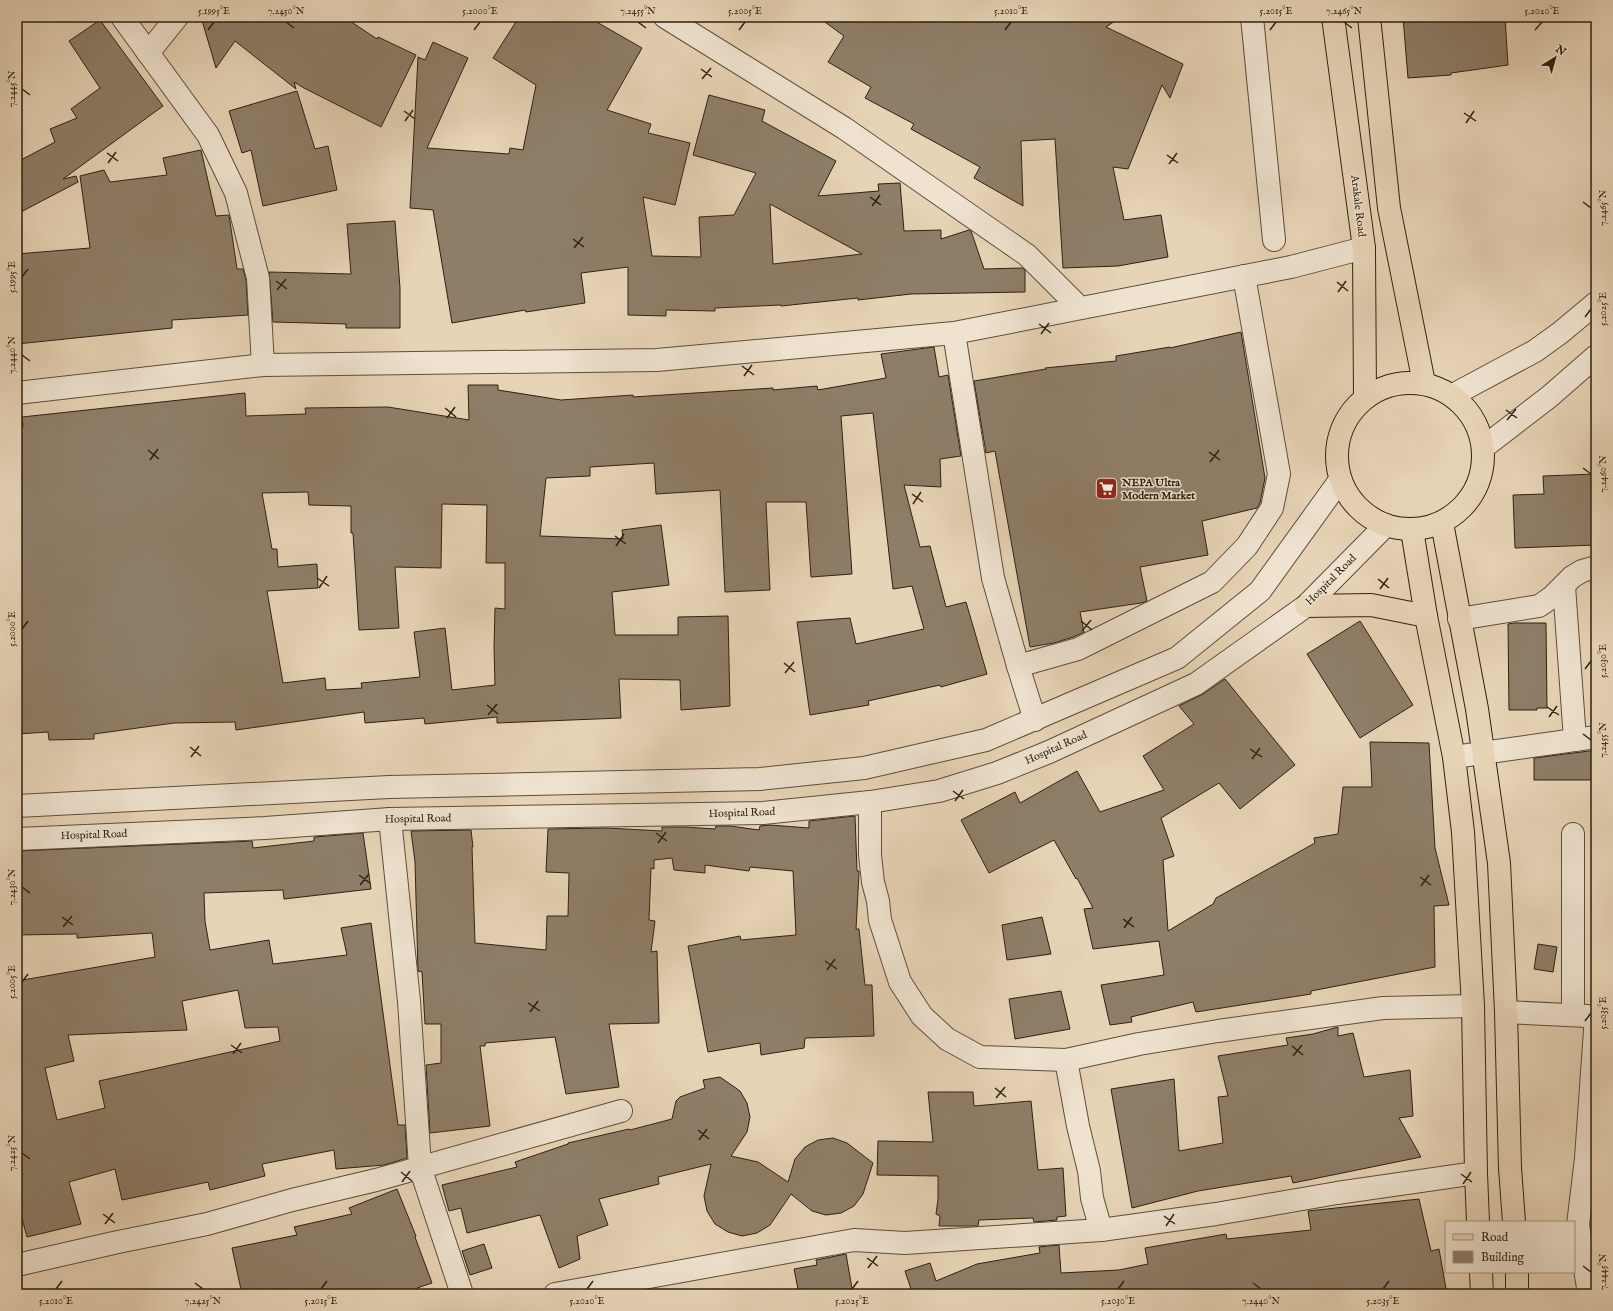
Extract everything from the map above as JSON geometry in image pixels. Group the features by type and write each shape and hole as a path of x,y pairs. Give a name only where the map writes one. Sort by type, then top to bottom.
{"main road":[{"name":"Arakale Road","path":"1332,17 1364,248 1366,397"},
{"path":"1369,17 1389,208 1424,383"},
{"path":"1424,383 1452,395 1474,418 1484,447 1482,478 1467,505 1442,523 1412,530 1385,526 1357,506 1340,480 1336,450 1345,420 1366,397 1393,384 1424,383"},
{"path":"1442,523 1477,709 1499,862 1506,1012 1510,1168 1514,1221"},
{"path":"1412,530 1426,616 1454,757 1463,832 1473,1006 1478,1221"},
{"path":"1306,606 1371,604 1426,616"},
{"path":"1481,1273 1482,1294"},
{"path":"1517,1273 1517,1294"}],"street":[{"path":"122,17 208,135 236,193 258,278 263,365"},
{"path":"148,53 177,17"},
{"path":"665,17 844,128 1027,255 1080,308"},
{"path":"1252,17 1274,240"},
{"path":"17,393 263,365 657,360 954,333 1291,267 1364,248"},
{"path":"1018,666 1078,649 1212,582 1247,546 1272,508 1279,474 1244,276"},
{"path":"1452,395 1535,351 1560,333 1596,303"},
{"path":"954,333 993,578 1035,720"},
{"path":"1484,447 1549,397 1596,356"},
{"path":"17,806 389,787 760,779 864,768 986,740 1177,658 1260,592 1340,480"},
{"name":"Hospital Road","path":"17,838 258,828 390,819 763,813 870,802 939,791 997,773 1049,752 1196,684 1286,622 1306,606 1385,526"},
{"path":"1459,619 1539,606 1552,597 1572,577 1582,571 1596,567"},
{"path":"1454,757 1586,738 1564,586"},
{"path":"870,802 870,855 873,882 878,901 880,920 900,982 922,1016 947,1039 980,1056 1066,1060 1139,1044 1218,1031 1383,1008 1473,1006"},
{"path":"390,819 409,1001 420,1167 462,1294"},
{"path":"1573,834 1573,1016"},
{"path":"1506,1012 1596,1016 1586,1158 1578,1225 1589,1294"},
{"path":"1066,1060 1078,1126 1089,1171 1092,1198 1101,1230"},
{"path":"17,1265 206,1224 292,1200 376,1180 621,1112"},
{"path":"555,1294 854,1240 905,1243 1101,1230 1216,1214 1336,1193 1476,1173"}],"building":[{"path":"201,17 344,17 377,39 378,37 416,55 381,127 294,82 296,89 235,41 216,68"},
{"path":"519,17 588,17 642,48 607,110 651,124 648,133 690,143 675,205 643,197 652,256 701,257 699,217 734,215 756,173 693,155 709,95 765,110 762,121 836,161 818,196 879,191 878,184 900,183 904,231 941,230 941,239 969,230 971,231 984,269 1022,268 1025,270 1025,292 911,294 781,306 715,308 715,311 666,310 666,316 628,315 628,267 581,273 585,303 526,312 525,310 452,323 433,210 410,208 418,57 425,60 433,42 468,58 427,148 509,154 510,148 523,150 536,85 493,58","holes":["770,204 862,254 773,264"]},
{"path":"818,17 1121,17 1106,27 1183,64 1170,98 1162,85 1128,169 1113,167 1124,220 1161,215 1168,257 1118,266 1063,268 1055,139 1021,141 1023,206 974,178 980,167 911,129 914,124 865,98 871,87 828,62 844,36"},
{"path":"1403,17 1505,17 1508,65 1451,73 1451,75 1408,78"},
{"path":"100,20 163,106 63,179 76,176 78,182 17,214 17,162 55,142 50,129 77,118 71,109 100,88 69,41"},
{"path":"297,91 315,149 328,146 337,190 263,206 251,150 242,153 229,111"},
{"path":"201,150 216,216 229,215 237,269 243,269 246,280 248,315 172,320 172,328 17,344 17,254 90,248 80,176 104,170 110,182 167,175 163,158"},
{"path":"395,221 400,288 400,328 346,328 346,324 273,322 269,272 351,274 347,224"},
{"path":"1241,332 1265,478 1260,503 1257,508 1202,521 1208,555 1140,567 1147,601 1080,612 1084,632 1054,643 1030,647 995,451 986,453 974,381 1046,369 1045,368 1116,361 1116,356 1170,348"},
{"path":"934,347 939,377 948,375 961,456 940,459 941,487 904,485 920,547 930,546 946,607 966,602 987,674 941,687 940,685 868,701 869,705 810,715 797,622 850,618 856,644 924,629 912,586 893,589 873,413 841,416 852,574 811,577 806,502 766,502 770,590 725,592 720,490 656,494 654,463 590,467 590,476 546,478 540,536 623,539 622,530 661,525 669,585 612,592 615,635 678,635 678,617 728,616 730,706 681,710 680,680 619,679 621,718 497,723 497,717 425,724 424,718 365,723 364,712 236,730 235,722 174,723 94,734 94,739 49,740 48,732 17,734 17,427 23,427 22,417 245,393 246,416 306,414 305,408 388,407 469,420 468,385 498,385 498,390 561,400 773,388 773,390 817,386 818,390 886,378 881,354","holes":["308,492 309,505 351,506 351,533 353,533 359,630 399,628 395,567 441,568 442,504 487,505 486,563 505,563 505,609 495,608 495,685 452,690 445,628 414,632 420,677 361,683 362,688 326,690 325,678 283,683 267,591 318,588 317,564 278,567 277,549 272,549 262,493"]},
{"path":"1596,474 1596,545 1515,548 1513,495 1544,494 1543,476"},
{"path":"1360,621 1413,705 1360,738 1307,654"},
{"path":"1546,623 1547,708 1537,708 1537,710 1509,710 1508,624"},
{"path":"1225,679 1295,765 1240,809 1219,783 1161,818 1174,856 1163,860 1168,931 1213,904 1216,898 1315,843 1314,838 1338,834 1343,787 1372,787 1370,742 1429,743 1435,848 1449,905 1434,906 1435,967 1311,991 1311,994 1196,1012 1193,1002 1131,1017 1132,1022 1110,1025 1101,985 1164,975 1159,941 1093,949 1084,909 1093,908 1054,840 989,873 961,820 1015,792 1020,803 1077,771 1100,812 1164,790 1143,756 1194,724 1179,706 1203,694"},
{"path":"1596,751 1596,780 1534,780 1534,758"},
{"path":"855,816 857,871 859,871 856,929 859,929 865,985 872,985 874,1036 805,1038 804,1048 761,1055 760,1043 708,1052 688,946 740,936 741,940 796,935 793,871 750,867 749,871 705,865 705,873 674,870 672,858 654,860 654,869 651,868 649,920 655,921 651,952 657,951 659,1023 609,1024 619,1087 566,1094 555,1037 485,1043 485,1046 480,1046 490,1126 430,1133 426,1065 441,1063 441,1024 425,1024 422,972 418,971 415,862 411,831 471,830 473,847 475,943 546,950 547,916 568,916 569,873 546,872 548,829 606,828 662,831 662,827 715,829 716,826 730,826 759,830 760,826 770,825 809,828 809,821"},
{"path":"363,833 371,889 284,899 283,890 204,893 205,921 210,950 269,940 273,964 347,955 341,928 371,923 398,1125 405,1125 407,1158 384,1165 336,1169 334,1150 262,1164 265,1176 210,1190 208,1182 122,1200 115,1169 69,1182 81,1224 27,1237 17,1200 17,981 155,957 152,933 77,938 77,934 17,935 17,851 252,841 253,848 314,841 314,837","holes":["238,990 245,1028 278,1027 280,1041 99,1081 105,1108 57,1120 45,1068 74,1061 68,1035 187,1030 182,1001"]},
{"path":"1042,917 1051,954 1007,960 1002,925"},
{"path":"1538,944 1557,947 1553,972 1534,969"},
{"path":"1061,991 1070,1029 1015,1039 1009,999"},
{"path":"1338,1027 1338,1036 1353,1033 1364,1077 1410,1070 1413,1116 1399,1118 1421,1157 1293,1183 1291,1176 1198,1191 1132,1208 1111,1089 1174,1079 1179,1151 1223,1143 1218,1097 1228,1096 1218,1056 1288,1045 1286,1038 1313,1034"},
{"path":"720,1077 740,1091 747,1103 750,1117 747,1132 731,1156 758,1162 788,1182 795,1159 805,1147 818,1140 833,1138 847,1143 873,1163 863,1194 854,1206 841,1213 826,1215 812,1211 791,1194 770,1225 757,1233 742,1236 728,1232 715,1224 707,1211 704,1196 711,1164 658,1177 659,1184 599,1199 608,1225 577,1236 580,1259 559,1268 540,1215 467,1233 461,1208 449,1211 442,1185 517,1167 515,1162 568,1143 630,1130 672,1119 676,1101 680,1097 705,1088 703,1080"},
{"path":"928,1092 973,1092 974,1106 1031,1101 1038,1170 1063,1168 1066,1216 1057,1217 1057,1220 1034,1222 1033,1218 979,1220 978,1226 939,1226 940,1216 936,1214 938,1199 938,1176 877,1175 878,1141 933,1142"},
{"path":"397,1189 416,1236 415,1237 432,1283 417,1288 419,1294 242,1294 232,1248 297,1235 294,1227 352,1214 349,1208"},
{"path":"1419,1199 1431,1251 1439,1249 1447,1294 907,1294 912,1292 905,1271 930,1263 936,1281 977,1264 1040,1253 1039,1247 1059,1245 1061,1273 1119,1270 1148,1264 1145,1248 1226,1234 1227,1239 1311,1230 1308,1211"},
{"path":"484,1244 492,1268 470,1275 462,1251"},
{"path":"846,1254 853,1294 799,1294 794,1269 817,1265 816,1260"}],"place":[{"name":"NEPA Ultra Modern Market","path":"1107,489"}]}
